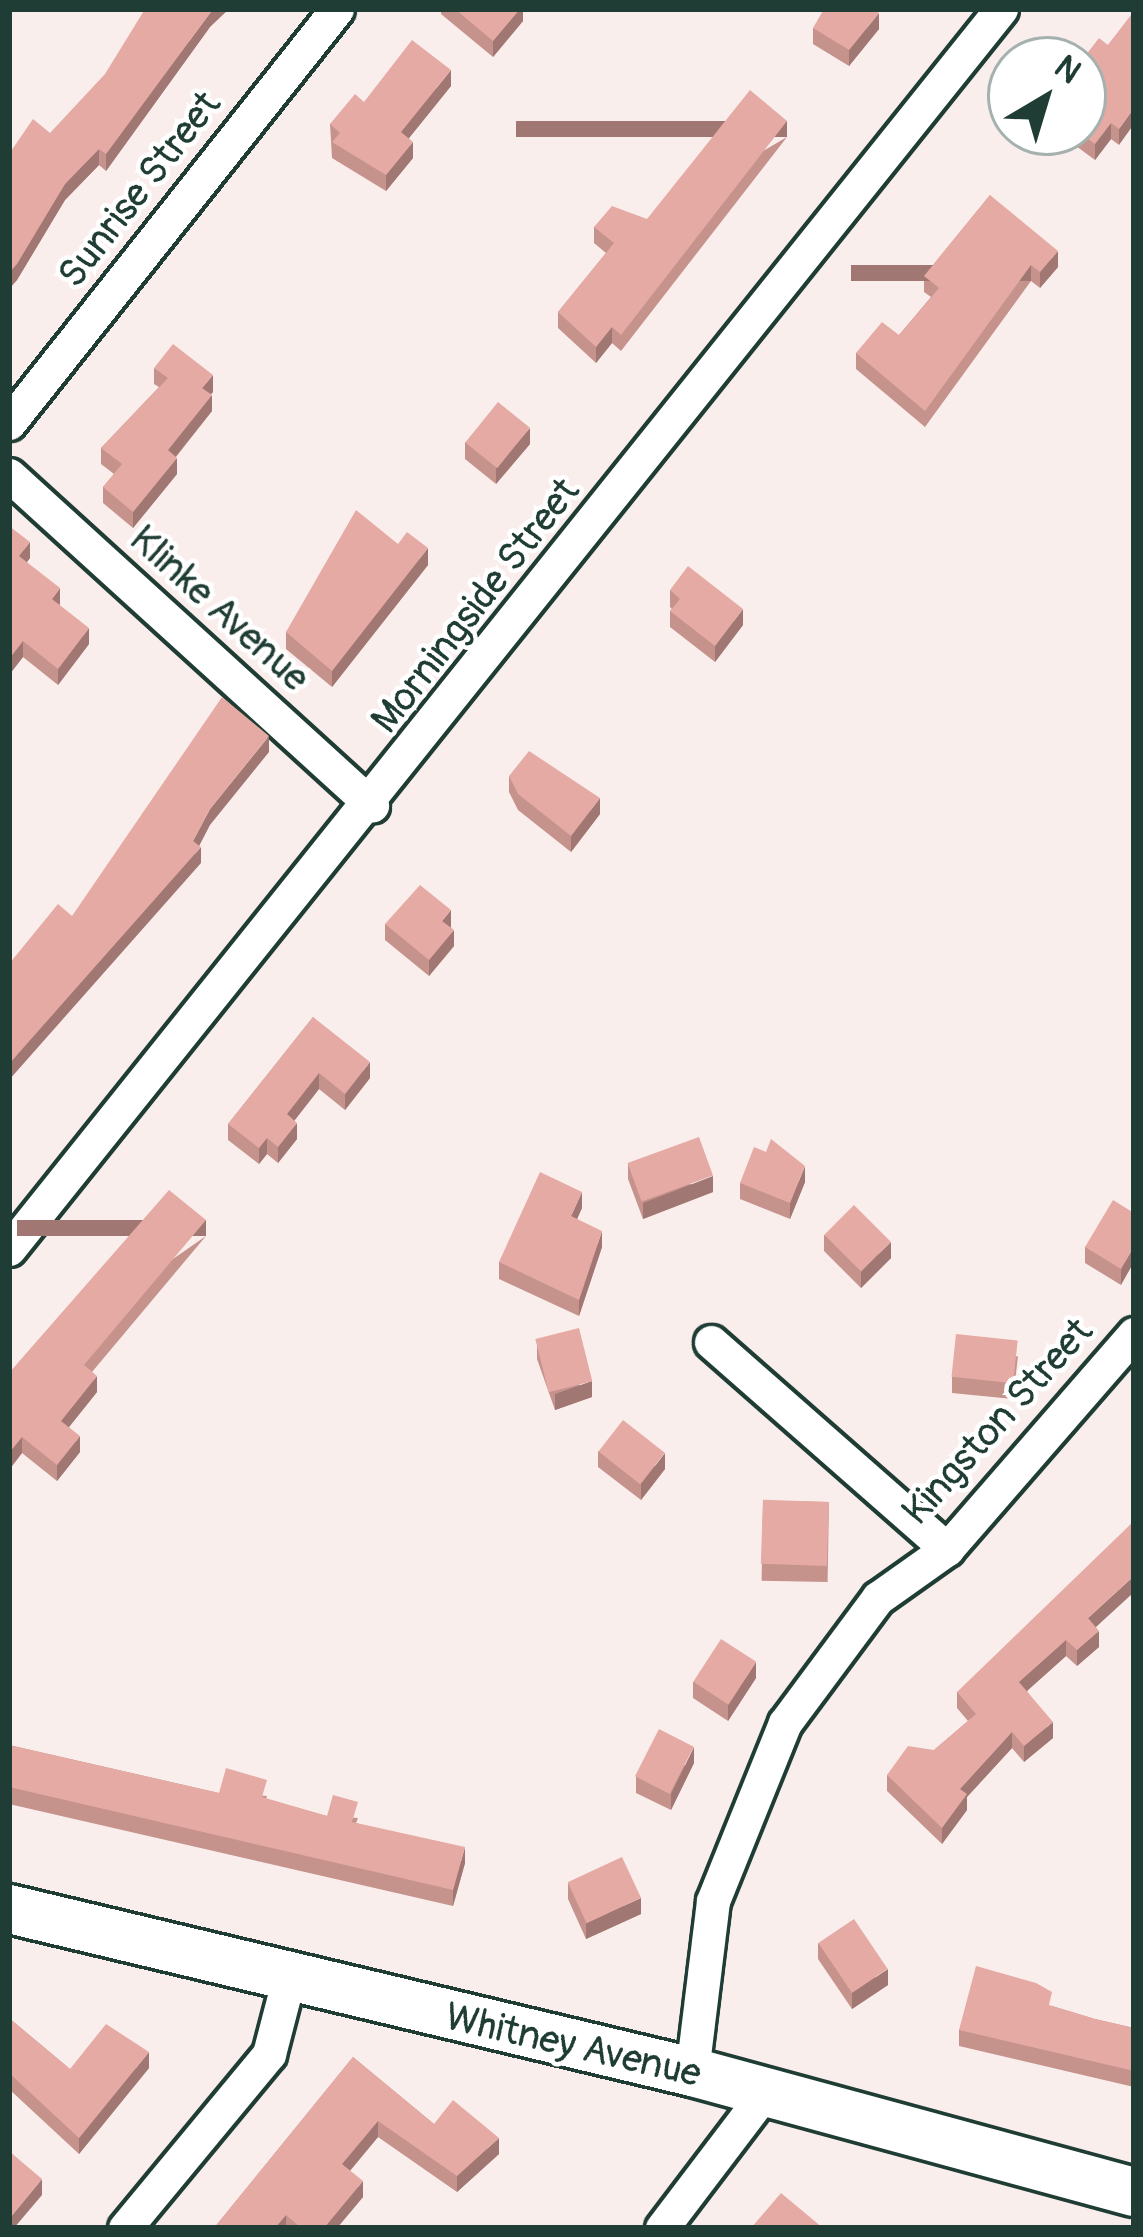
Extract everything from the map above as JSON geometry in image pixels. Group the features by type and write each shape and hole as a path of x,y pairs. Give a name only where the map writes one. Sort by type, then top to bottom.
{"main road":[{"name":"Whitney Avenue","path":"9,1909 288,1982 692,2072 1134,2192"}],"street":[{"name":"Sunrise Street","path":"9,423 337,9"},
{"name":"Morningside Street","path":"9,1250 372,805 1001,9"},
{"name":"Klinke Avenue","path":"9,475 372,805"},
{"name":"Kingston Street","path":"692,2072 712,1900 785,1723 878,1598 947,1549 1134,1334"},
{"path":"711,1342 947,1549"},
{"path":"124,2228 269,2054 288,1982"},
{"path":"662,2228 766,2091"}],"building":[{"path":"145,9 213,9 106,154 99,149 65,184 9,273 9,154 33,119 50,133 105,74"},
{"path":"455,9 520,9 493,41"},
{"path":"824,9 874,9 879,13 849,50 813,28"},
{"path":"1134,11 1134,108 1119,129 1111,123 1107,128 1108,45"},
{"path":"412,40 451,70 401,132 413,142 386,175 332,142 340,133 330,124 355,94 364,102"},
{"path":"750,90 787,121 621,335 612,327 596,347 558,312 614,243 594,227 612,206 647,219"},
{"path":"990,195 1058,251 1040,272 1031,265 925,411 856,353 882,322 899,335 939,288 924,276"},
{"path":"173,344 213,375 202,388 212,395 168,450 177,458 133,512 103,487 122,464 101,448 168,378 154,368"},
{"path":"498,402 530,428 497,468 465,442"},
{"path":"356,510 398,544 407,532 428,548 332,671 286,632"},
{"path":"9,526 30,542 19,556 60,588 52,599 89,628 58,669 23,641 9,659"},
{"path":"688,566 743,609 715,646 670,611 680,599 670,590"},
{"path":"222,697 269,736 210,809 193,841 201,847 9,1064 9,964 58,904 72,916"},
{"path":"529,751 600,798 571,836 518,794 509,776"},
{"path":"420,885 451,910 442,921 454,930 429,960 385,924"},
{"path":"313,1017 370,1062 345,1094 319,1073 287,1114 297,1123 278,1147 267,1138 259,1148 228,1124"},
{"path":"699,1137 713,1176 642,1202 628,1163"},
{"path":"771,1139 805,1166 790,1203 740,1183 754,1147 766,1152"},
{"path":"540,1172 582,1192 571,1216 602,1231 579,1300 499,1262"},
{"path":"169,1190 206,1220 84,1365 97,1376 61,1421 80,1436 57,1465 22,1437 9,1453 9,1373"},
{"path":"1113,1200 1134,1213 1134,1246 1121,1269 1085,1247"},
{"path":"854,1205 891,1242 861,1271 824,1235"},
{"path":"579,1328 592,1381 549,1392 535,1339"},
{"path":"956,1334 1018,1340 1013,1383 952,1377"},
{"path":"623,1420 665,1453 640,1484 598,1452"},
{"path":"763,1500 829,1502 827,1566 761,1564"},
{"path":"1134,1521 1134,1576 1088,1618 1099,1631 1077,1650 1066,1640 1019,1682 1053,1722 1024,1746 1012,1732 960,1789 967,1794 942,1828 887,1775 908,1746 934,1750 976,1714 957,1692"},
{"path":"721,1639 756,1662 728,1705 693,1682"},
{"path":"659,1729 694,1747 670,1794 635,1776"},
{"path":"9,1745 219,1793 226,1768 267,1780 262,1797 327,1816 333,1795 358,1802 352,1822 465,1847 453,1890 9,1787"},
{"path":"622,1857 641,1898 587,1923 568,1882"},
{"path":"854,1919 888,1969 852,1993 818,1943"},
{"path":"976,1966 1036,1983 1052,1992 1049,2005 1134,2028 1134,2071 959,2030"},
{"path":"9,2018 70,2069 106,2024 149,2052 79,2138 9,2073"},
{"path":"353,2057 434,2124 453,2100 499,2138 457,2176 378,2121 342,2164 363,2181 324,2228 301,2228 286,2215 275,2228 214,2228"},
{"path":"9,2151 42,2179 9,2219"},
{"path":"781,2193 823,2228 751,2228"}]}
